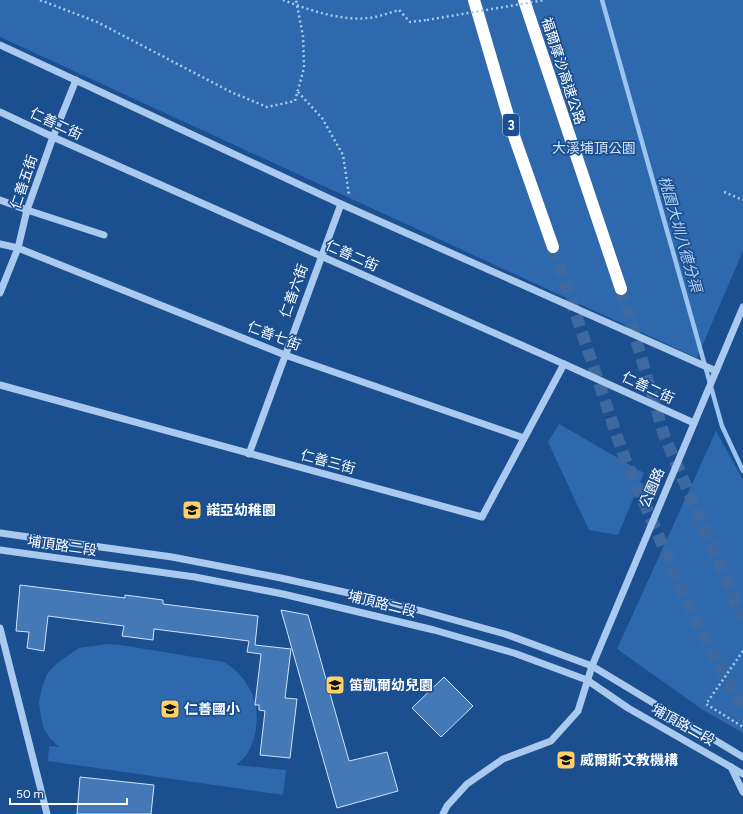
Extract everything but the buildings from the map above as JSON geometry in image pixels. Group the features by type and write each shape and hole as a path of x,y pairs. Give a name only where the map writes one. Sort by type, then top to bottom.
{"highway":[{"name":"3","path":"474,0 514,136 553,247"},
{"name":"福爾摩沙高速公路","path":"524,0 621,289"}],"street":[{"path":"0,45 341,204 716,371"},
{"name":"仁善五街","path":"0,293 18,248 27,210 53,137 76,80"},
{"name":"仁善二街","path":"0,112 694,423"},
{"path":"0,200 104,235"},
{"name":"仁善六街","path":"249,454 341,204"},
{"name":"仁善七街","path":"0,244 18,248 285,354 524,438"},
{"name":"公園路","path":"443,814 447,806 467,784 503,759 551,741 578,711 592,666 743,307"},
{"name":"仁善三街","path":"0,385 482,517 564,364"},
{"name":"埔頂路二段","path":"0,533 172,557 281,578 389,602 505,634 592,666 743,757"},
{"name":"埔頂路二段","path":"0,550 195,577 283,594 434,630 507,651 588,680 628,708 743,774"},
{"path":"0,628 47,814"},
{"path":"730,766 743,792"}],"path":[{"path":"40,0 97,22 231,92 267,107 295,101 304,68 303,36 296,0"},
{"path":"283,0 298,6 339,17 369,18 399,10 410,22 545,0"},
{"path":"297,92 322,118 343,154 349,198"},
{"path":"724,192 743,200"},
{"path":"743,651 706,704 743,727"}],"green space":[{"name":"大溪埔頂公園","path":"0,0 743,0 743,251 697,358 0,37"},
{"path":"559,424 644,473 618,535 589,530 548,442"},
{"path":"716,431 743,480 743,733 703,710 617,649"},
{"path":"107,644 224,662 235,670 251,691 257,716 253,741 247,754 236,765 286,770 283,795 48,761 49,746 59,747 44,729 41,717 39,703 41,691 47,674 56,664 79,648"}],"waterway":[{"name":"桃園大圳八德分渠","path":"602,0 722,426 743,471"}],"tunnel":[{"path":"553,247 623,454 695,620 743,708"},
{"path":"621,289 664,435 743,618"}],"place":[{"name":"諾亞幼稚園","path":"192,510"},
{"name":"笛凱爾幼兒園","path":"335,685"},
{"name":"仁善國小","path":"170,709"},
{"name":"威爾斯文教機構","path":"566,760"}]}
